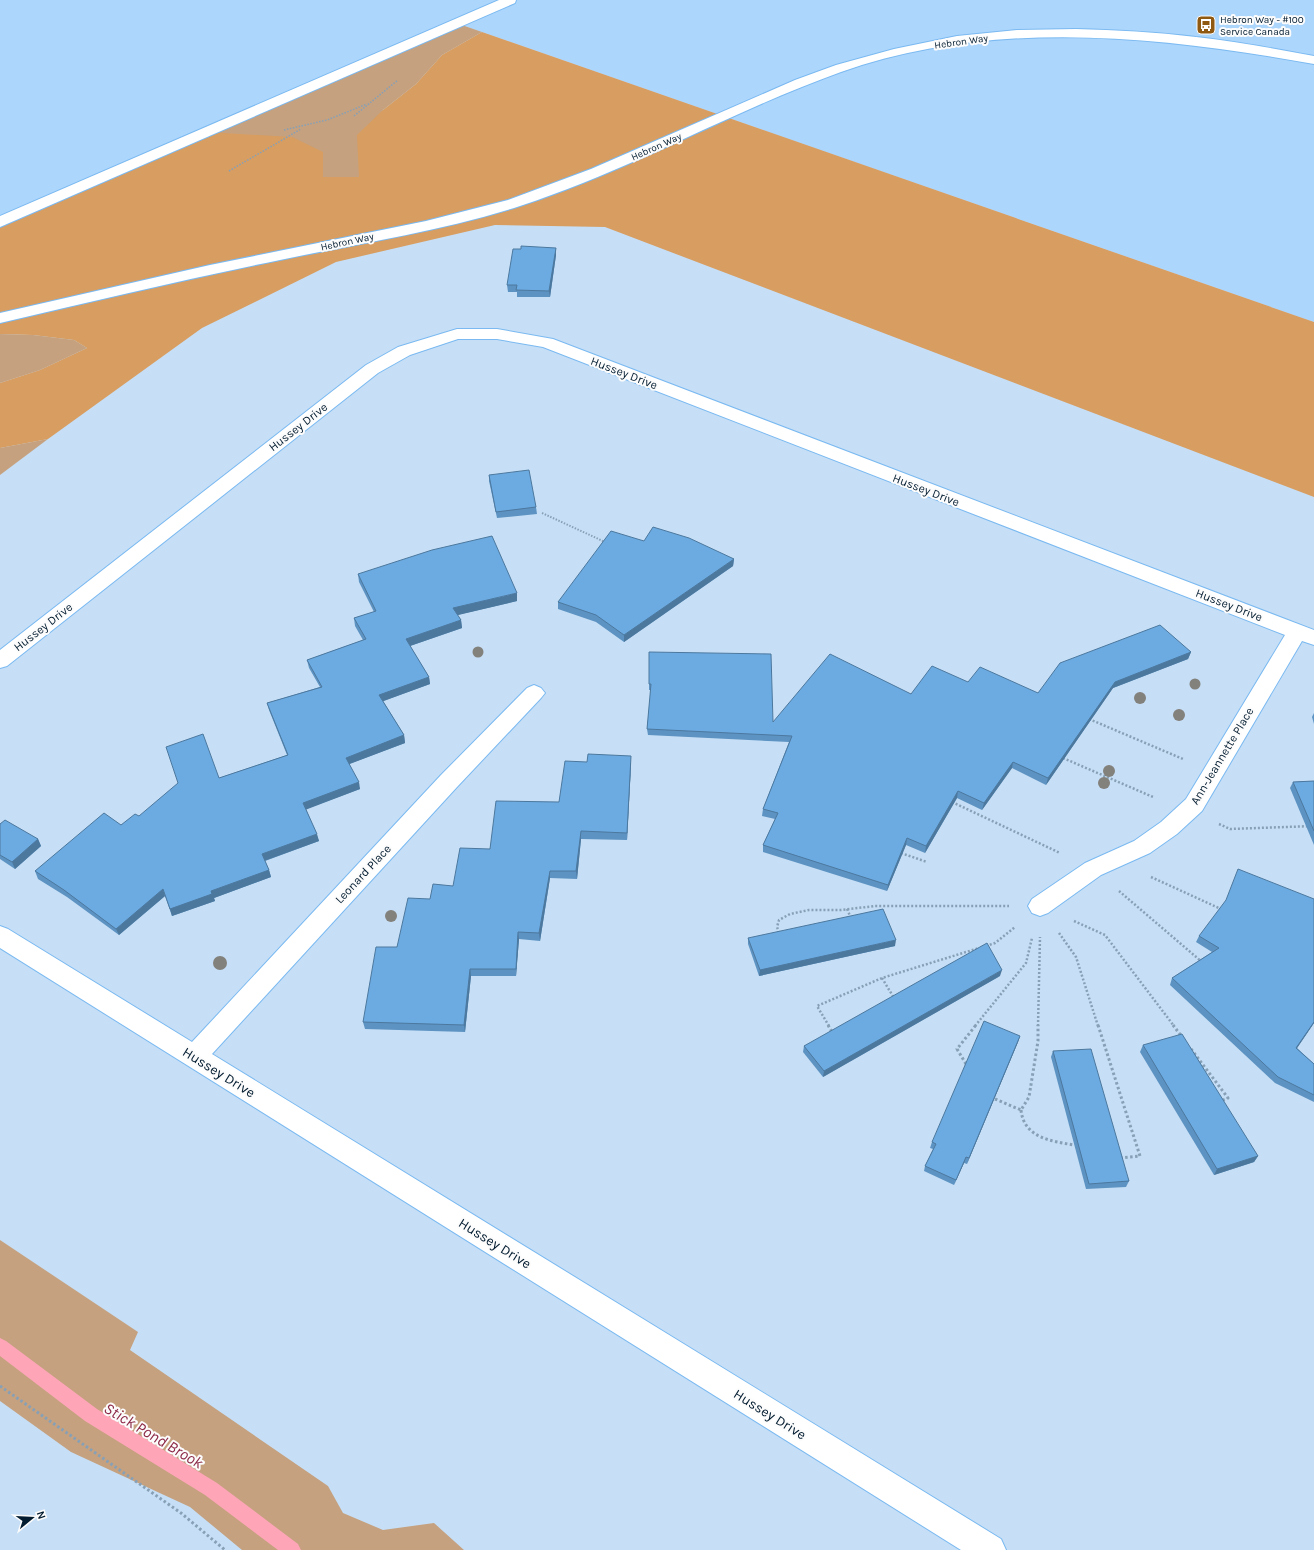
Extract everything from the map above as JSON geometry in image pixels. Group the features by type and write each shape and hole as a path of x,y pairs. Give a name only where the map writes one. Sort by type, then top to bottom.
{"street":[{"path":"0,222 510,0"},
{"name":"Hebron Way","path":"0,318 216,268 440,222 510,204 579,179 749,104 844,67 938,44 981,38 1038,33 1091,33 1187,40 1255,48 1314,60"},
{"name":"Hussey Drive","path":"0,661 372,369 404,350 457,334 497,334 547,343 1306,635"},
{"name":"Ann-Jeannette Place","path":"1040,906 1093,869 1142,847 1169,828 1194,805 1213,772 1306,635"},
{"name":"Leonard Place","path":"194,1057 449,781 534,693"},
{"name":"Hussey Drive","path":"0,936 990,1550"}],"path":[{"path":"229,171 303,128 336,117 369,103 354,116"},
{"path":"284,130 303,128"},
{"path":"542,513 607,543"},
{"path":"1087,718 1213,772"},
{"path":"1060,756 1187,812 1230,829 1314,826"},
{"path":"949,801 1093,869 1206,966"},
{"path":"898,852 927,862"},
{"path":"1114,860 1222,910"},
{"path":"780,937 777,927 779,920 790,914 809,910 847,909 874,906 1040,906 1105,935 1185,1042"},
{"path":"834,1034 817,1006 882,978 995,943 1040,906"},
{"path":"966,1064 957,1049 1026,963 1040,906"},
{"path":"1040,906 1038,1042 1029,1097 1021,1110 1021,1116 1027,1126 1042,1138 1074,1145"},
{"path":"1040,906 1076,957 1140,1156 1118,1158"},
{"path":"847,909 852,922"},
{"path":"882,978 896,1000"},
{"path":"1190,1048 1228,1098 1218,1103"},
{"path":"994,1098 1021,1110"},
{"path":"0,1386 181,1513 225,1550"}],"shaded area":[{"path":"0,0 503,0 0,216"},
{"path":"510,0 1314,0 1314,322 456,23"},
{"path":"456,23 482,32 442,55 416,84 383,110 359,177 323,177 207,132"},
{"path":"482,32 1314,322 1314,497 605,227 495,225 336,262 202,328 48,439 0,448 0,383 40,370 87,348 74,340 33,335 0,334 0,220 207,132 292,137 323,152 323,177 359,177 357,135 383,110 416,84 442,55"},
{"path":"0,334 33,335 74,340 87,348 40,370 0,383"},
{"path":"48,439 0,475 0,448"},
{"path":"0,1240 138,1332 130,1350 328,1486 343,1513 383,1530 434,1523 464,1550 242,1550 190,1507 71,1452 0,1401"}],"building":[{"path":"521,246 556,248 549,291 516,290 517,285 507,285 513,249 521,249"},
{"path":"529,470 536,507 496,512 489,475"},
{"path":"653,527 689,538 734,559 624,635 596,615 558,602 611,531 644,541"},
{"path":"492,536 517,593 453,608 461,620 406,639 429,677 379,695 404,735 346,758 359,782 303,803 317,834 262,854 269,870 211,891 212,894 170,909 163,889 116,929 64,890 35,871 104,813 121,825 135,814 139,816 178,783 166,747 203,734 219,778 288,755 267,703 322,687 307,660 366,639 354,618 376,611 358,574 432,550"},
{"path":"1160,625 1191,652 1115,682 1048,778 1013,762 984,803 958,791 926,846 907,838 888,885 763,845 778,813 763,809 792,736 647,729 651,684 649,684 649,652 771,654 773,722 830,654 911,694 932,666 968,682 980,667 1038,693 1060,663"},
{"path":"588,754 631,756 627,833 581,831 576,871 550,871 539,933 518,932 516,969 470,969 464,1025 363,1022 376,947 397,947 408,898 430,899 433,884 453,886 460,848 490,849 496,801 559,802 565,761 587,762"},
{"path":"1314,781 1314,831 1293,782"},
{"path":"5,820 38,839 12,862 0,855 0,824"},
{"path":"1238,869 1314,899 1314,1022 1296,1048 1314,1064 1314,1095 1278,1077 1172,978 1219,948 1199,936 1226,900"},
{"path":"883,909 896,940 760,970 748,938"},
{"path":"987,943 1002,970 824,1071 804,1046"},
{"path":"984,1021 1020,1036 969,1158 966,1157 956,1180 925,1166 936,1144 932,1142"},
{"path":"1182,1034 1258,1156 1217,1169 1143,1045"},
{"path":"1091,1049 1129,1181 1089,1184 1053,1051"}],"waterway":[{"name":"Stick Pond Brook","path":"0,1346 91,1415 211,1489 292,1550"}],"place":[{"name":"Hebron Way - #100 Service Canada","path":"1206,25"}]}
